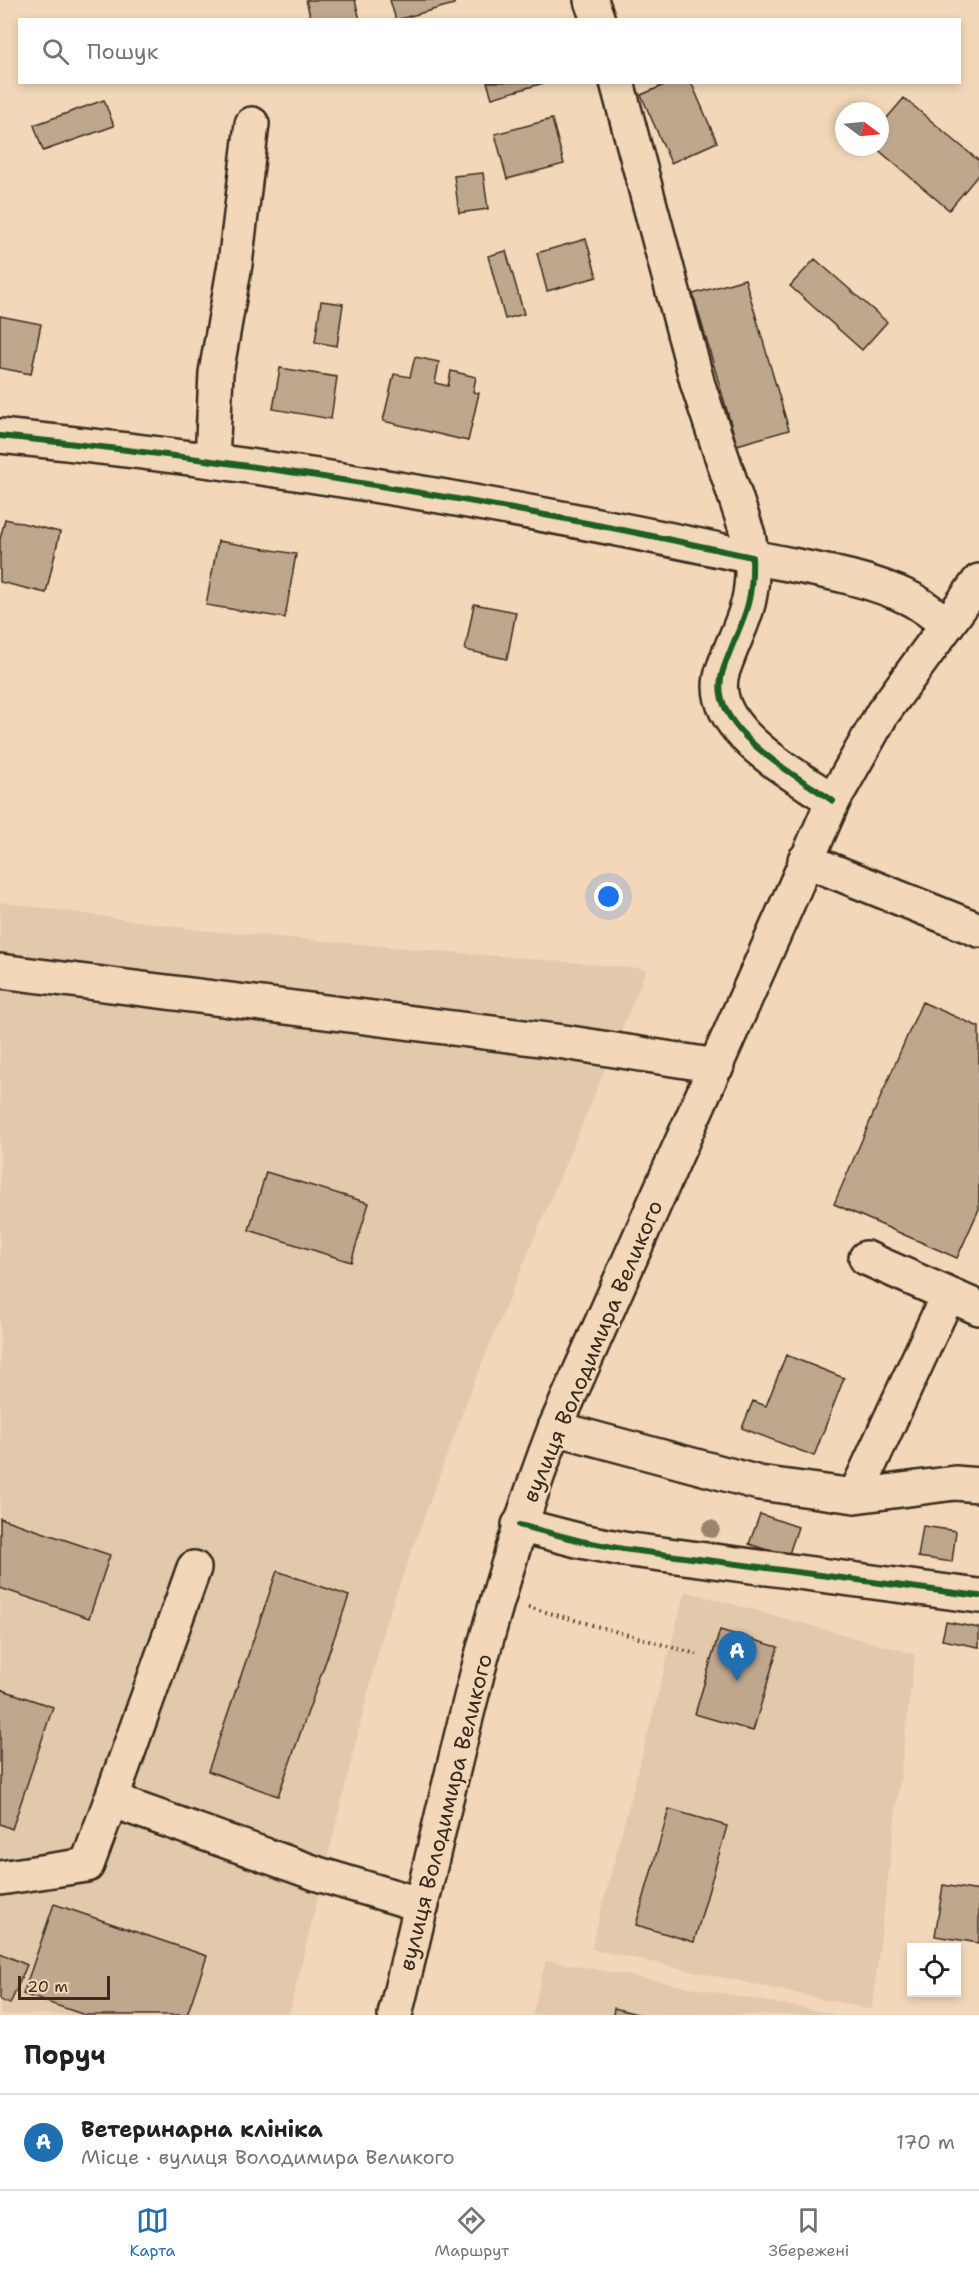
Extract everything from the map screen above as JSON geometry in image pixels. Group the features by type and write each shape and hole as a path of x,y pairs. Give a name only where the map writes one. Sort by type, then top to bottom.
{"street":[{"path":"591,0 597,18"},
{"path":"618,84 695,375 748,535 752,557 751,599 722,671 721,698 733,723 748,740 833,801"},
{"path":"212,461 216,373 236,264 252,124"},
{"path":"0,436 212,461 549,514 851,579 898,593 947,624"},
{"name":"вулиця Володимира Великого","path":"395,2015 497,1598 519,1525 555,1428 833,801 882,714 979,581"},
{"path":"805,860 974,920"},
{"path":"0,972 662,1056 717,1066"},
{"path":"866,1258 979,1308"},
{"path":"855,1496 948,1295"},
{"path":"555,1428 759,1483 855,1496 956,1483 979,1485"},
{"path":"519,1525 581,1542 623,1549 979,1596"},
{"path":"0,1878 87,1865 194,1568"},
{"path":"111,1800 338,1881 422,1905"}],"path":[{"path":"497,1598 700,1655"}],"shaded area":[{"path":"0,902 199,930 647,969 472,1387 385,1624 289,2015 0,2015"},
{"path":"685,1591 915,1654 872,2010 591,1949"},
{"path":"546,1960 839,2015 532,2015"}],"building":[{"path":"306,0 355,0 360,18 310,18"},
{"path":"390,0 453,0 454,4 403,18 395,18"},
{"path":"488,84 541,84 492,98"},
{"path":"666,84 692,84 717,142 671,163 641,95"},
{"path":"904,98 979,161 979,174 949,210 886,156 889,156 889,116"},
{"path":"104,100 114,126 43,151 34,125"},
{"path":"552,119 564,164 507,179 495,134"},
{"path":"483,173 488,209 459,213 454,176"},
{"path":"586,239 597,277 547,291 537,253"},
{"path":"506,251 524,314 505,319 488,256"},
{"path":"815,259 887,322 862,350 790,286"},
{"path":"745,279 789,430 737,445 693,294"},
{"path":"321,301 343,304 337,346 315,342"},
{"path":"0,316 41,324 31,374 0,368"},
{"path":"415,357 439,362 435,383 448,386 451,371 476,377 473,392 479,393 468,441 383,421 394,374 410,377"},
{"path":"280,368 337,377 331,419 273,409"},
{"path":"5,519 60,532 46,593 0,582 0,539"},
{"path":"218,541 296,554 285,618 206,605"},
{"path":"474,604 516,612 507,659 465,650"},
{"path":"922,1002 979,1027 979,1209 957,1258 834,1204"},
{"path":"266,1172 369,1203 351,1262 249,1230"},
{"path":"786,1355 844,1378 814,1456 742,1428 753,1401 766,1406"},
{"path":"760,1514 798,1527 788,1557 749,1544"},
{"path":"0,1518 110,1555 89,1618 0,1588"},
{"path":"923,1526 956,1531 952,1562 918,1557"},
{"path":"277,1571 349,1596 278,1796 208,1771"},
{"path":"946,1622 979,1628 979,1647 942,1640"},
{"path":"720,1630 778,1647 753,1731 695,1714"},
{"path":"0,1689 53,1707 12,1829 0,1824"},
{"path":"669,1809 727,1826 694,1942 636,1925"},
{"path":"943,1885 979,1891 979,1943 935,1936"},
{"path":"54,1904 207,1956 187,2015 85,2015 23,1994"},
{"path":"0,1953 27,1965 10,2004 0,2000"},
{"path":"614,2008 641,2015 613,2015"}],"cycle path":[{"path":"0,436 189,458 378,486 565,519 752,557 751,591 748,604 723,670 720,691 726,711 756,747 833,801"},
{"path":"519,1525 623,1549 979,1596"}],"place":[{"name":"Ветеринарна клініка","path":"737,1681"}]}
